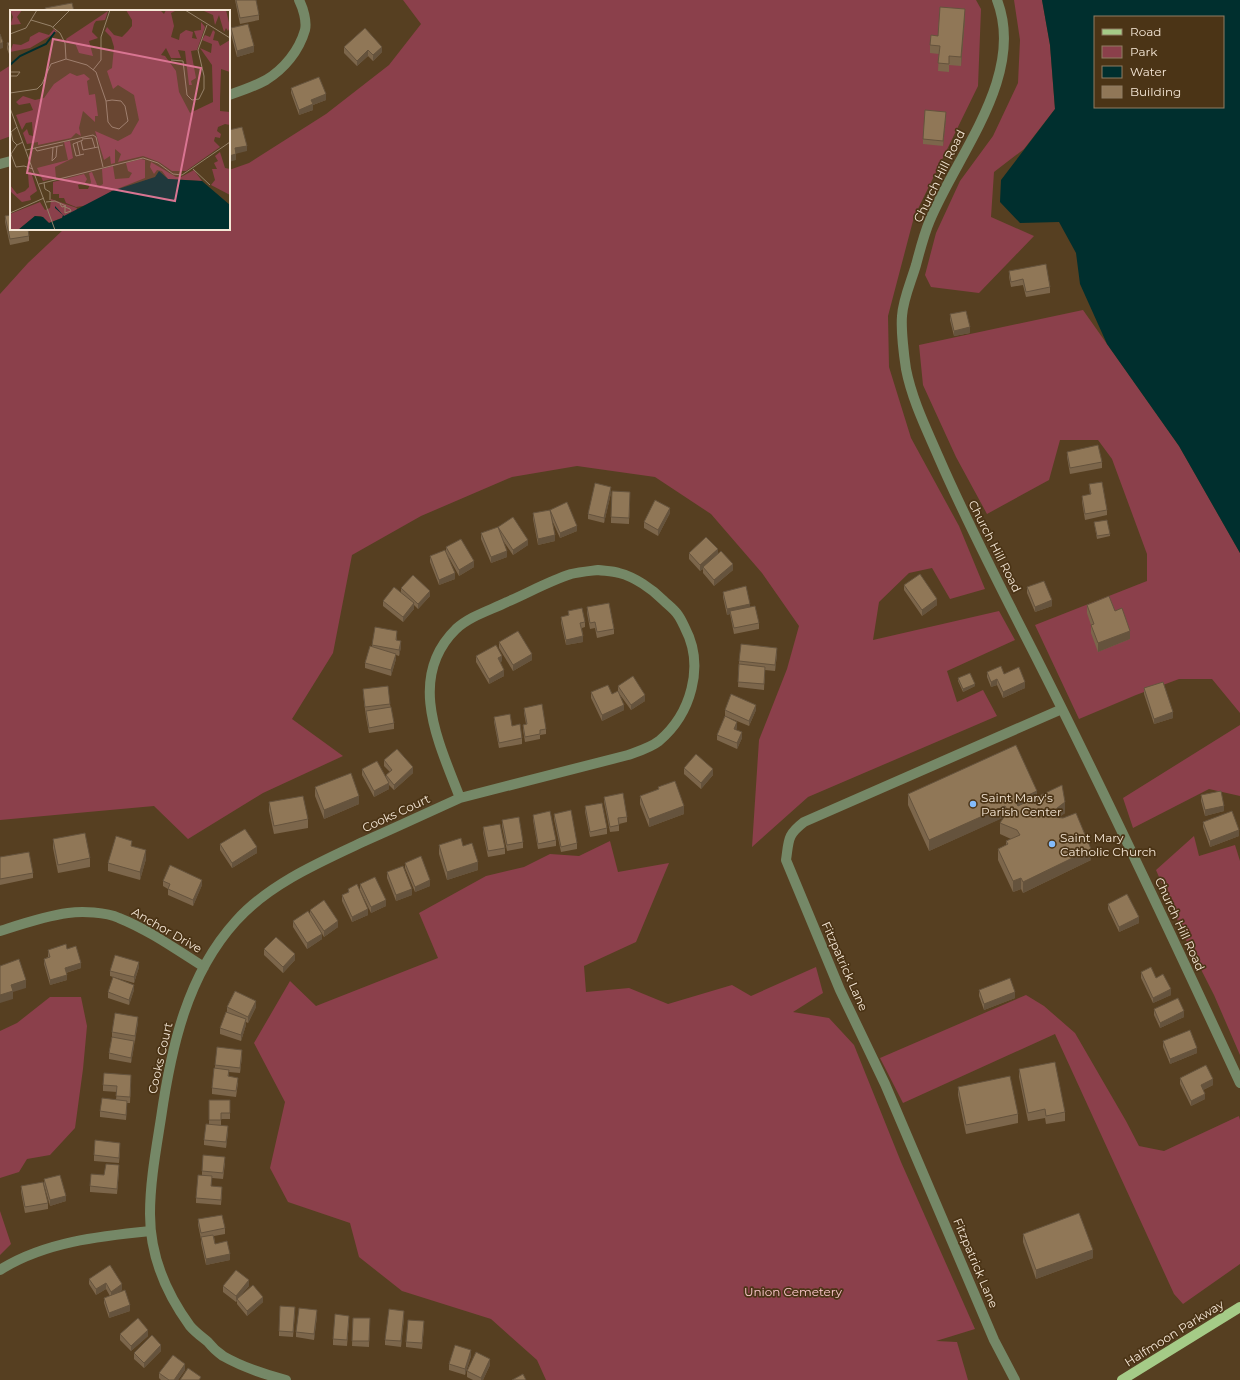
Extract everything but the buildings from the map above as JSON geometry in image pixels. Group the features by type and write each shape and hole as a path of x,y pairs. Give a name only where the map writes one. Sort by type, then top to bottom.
{"main road":[{"name":"Halfmoon Parkway","path":"1122,1380 1240,1307"}],"street":[{"path":"230,95 266,80 285,65 298,45 305,29 303,8 299,0"},
{"name":"Church Hill Road","path":"997,0 1002,13 1005,42 1001,67 993,95 929,222 903,305 901,320 906,370 918,409 960,507 1062,708 1169,929 1240,1083"},
{"path":"0,164 10,161"},
{"name":"Cooks Court","path":"286,1380 256,1372 221,1355 191,1327 170,1293 155,1257 150,1214 151,1186 167,1076 176,1036 194,986 218,942 237,920 268,892 328,858 460,798 628,755 647,748 658,741 677,720 687,702 692,685 694,652 688,634 678,615 653,590 619,573 598,570 572,574 473,618 457,628 440,650 433,664 429,680 429,700 439,745 460,798"},
{"name":"Fitzpatrick Lane","path":"1015,1380 994,1340 885,1084 840,990 786,860 790,837 804,822 1062,708"},
{"name":"Anchor Drive","path":"0,932 46,917 63,914 99,913 118,917 204,967"},
{"path":"0,1270 38,1252 71,1243 107,1236 151,1231"}],"green space":[{"path":"403,0 976,0 981,9 978,86 914,217 888,316 889,367 911,438 959,526 985,589 950,599 932,568 909,573 879,602 873,640 999,611 1015,640 947,671 957,702 983,690 997,716 808,797 752,847 759,740 787,669 799,626 762,573 711,514 655,477 577,466 512,477 421,516 352,555 333,653 292,719 343,756 263,793 188,839 154,806 0,820 0,294 28,263 63,230 230,230 230,170 249,163 326,114 389,65 421,24"},
{"path":"1014,0 1042,0 1050,45 1055,109 1024,149 994,172 991,217 1034,236 979,293 931,287 925,275 936,233 960,181 993,136 1018,83 1020,40"},
{"path":"10,66 10,136 0,140 0,72"},
{"path":"1083,310 1179,446 1240,553 1240,713 1212,679 1179,679 1079,719 1035,625 1147,581 1147,554 1112,459 1098,440 1060,440 1049,480 987,514 956,457 923,385 919,345"},
{"path":"1240,725 1240,796 1209,789 1133,828 1123,798"},
{"path":"1194,836 1199,856 1235,845 1240,861 1240,1055 1214,995 1186,940 1156,870"},
{"name":"Union Cemetery","path":"610,841 618,872 669,863 636,942 584,966 586,992 629,988 668,1004 732,985 751,996 816,967 823,993 793,1012 829,1018 854,1045 901,1162 975,1329 936,1341 957,1342 968,1380 546,1380 537,1360 491,1319 402,1291 359,1257 350,1223 288,1202 270,1168 285,1102 254,1043 290,981 316,1006 438,958 419,913 486,876 524,867 550,854 579,856"},
{"path":"1026,995 1044,1006 1075,1033 1139,1146 1164,1151 1239,1116 1240,1264 1183,1304 1174,1294 1055,1034 903,1103 880,1058"},
{"path":"50,997 81,997 87,1026 75,1128 50,1155 27,1159 19,1172 0,1178 0,1031 17,1023"},
{"path":"0,1211 11,1244 0,1255"}],"water":[{"path":"1042,0 1240,0 1240,553 1179,446 1107,344 1080,284 1076,253 1059,222 1020,223 1000,202 1001,180 1055,109 1050,45"}],"place":[{"name":"Saint Mary's Parish Center","path":"973,804"},
{"name":"Saint Mary Catholic Church","path":"1052,844"}]}
